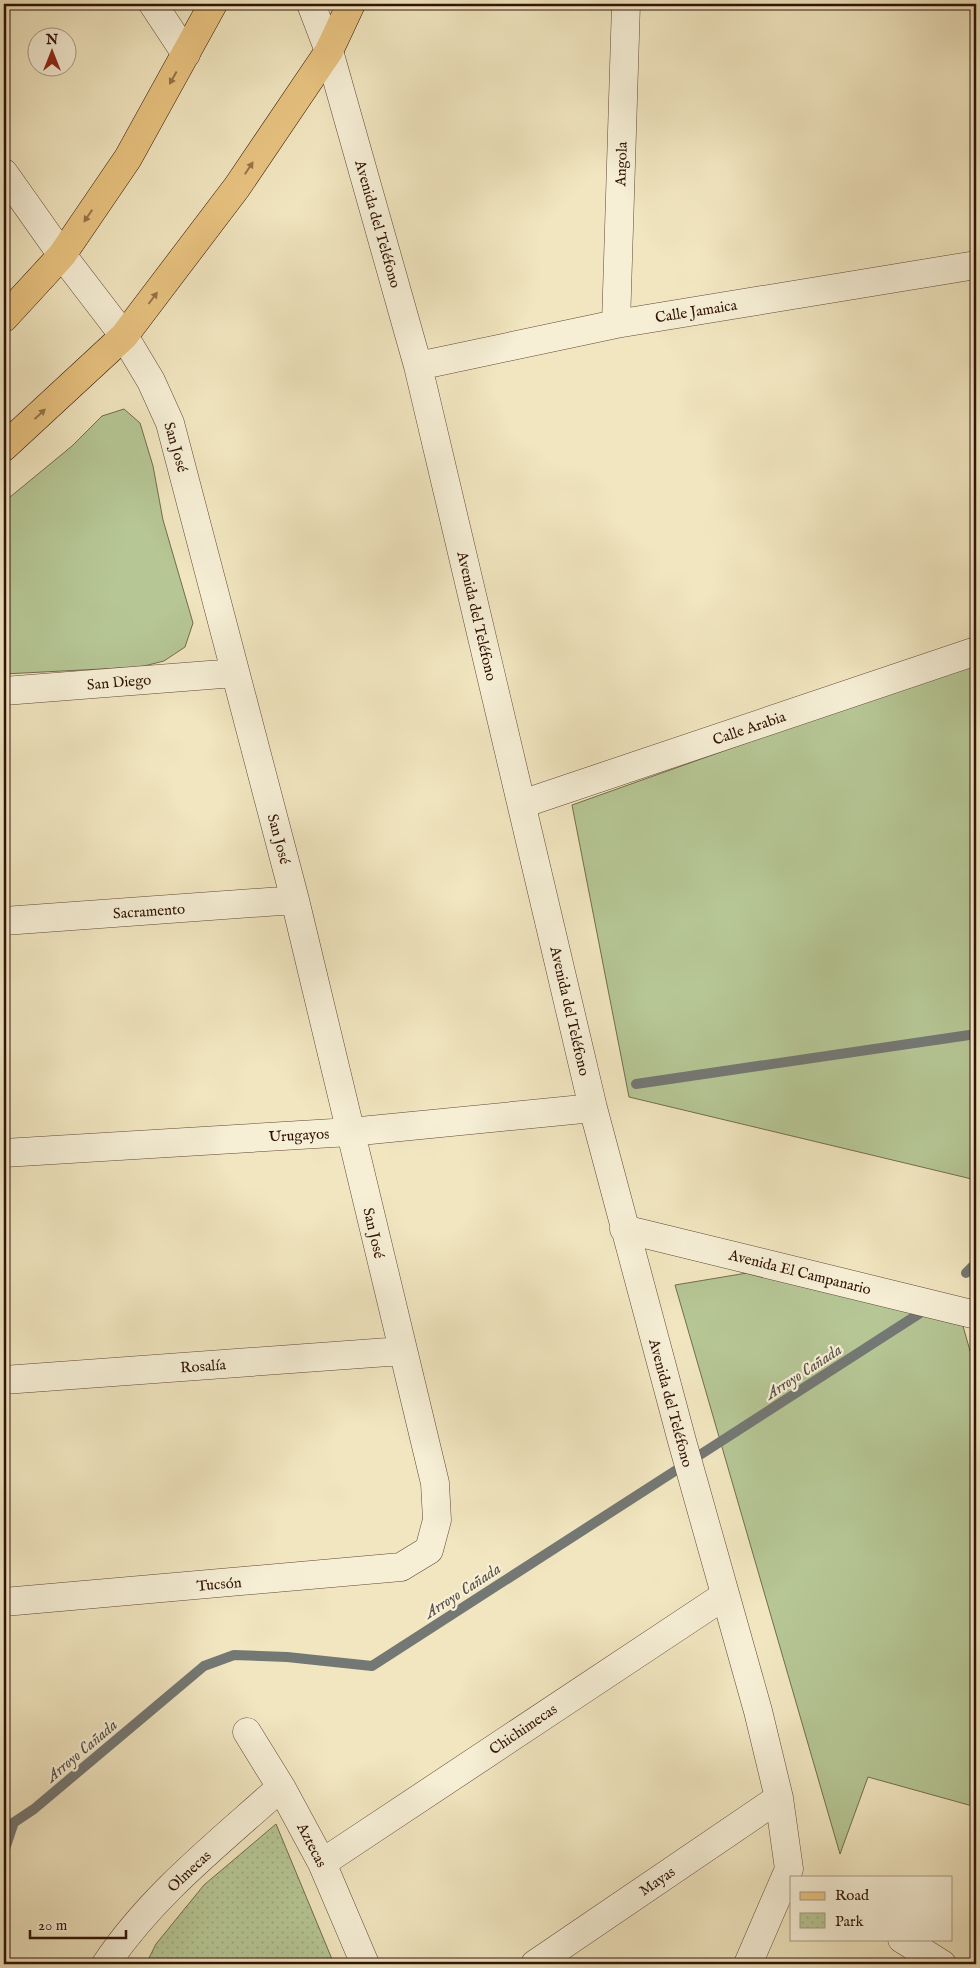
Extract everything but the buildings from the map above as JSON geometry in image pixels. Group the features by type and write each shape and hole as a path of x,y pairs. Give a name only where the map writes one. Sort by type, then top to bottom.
{"main road":[{"path":"4,318 62,255 128,158 213,4"},
{"path":"4,448 124,336 237,187 329,51 351,4"}],"street":[{"path":"153,4 186,54"},
{"name":"Avenida del Teléfono","path":"311,4 329,51 418,366 593,1108 724,1596 758,1711 795,1873"},
{"name":"Angola","path":"616,324 626,4"},
{"name":"San José","path":"4,173 62,255 124,336 151,381 170,423 295,900 435,1484 437,1520 429,1550"},
{"name":"Calle Jamaica","path":"418,366 616,324 976,265"},
{"name":"Calle Arabia","path":"522,804 976,651"},
{"name":"San Diego","path":"4,691 235,673"},
{"name":"Sacramento","path":"4,921 295,900"},
{"name":"Urugayos","path":"4,1153 350,1132 593,1108"},
{"name":"Avenida El Campanario","path":"624,1229 976,1315"},
{"name":"Rosalía","path":"4,1380 402,1352"},
{"name":"Tucsón","path":"4,1602 366,1572 401,1567 429,1550"},
{"name":"Chichimecas","path":"322,1863 724,1596"},
{"name":"Aztecas","path":"247,1732 281,1787 322,1863 364,1964"},
{"name":"Olmecas","path":"106,1964 121,1941 168,1890 281,1787"},
{"name":"Mayas","path":"535,1964 779,1798"},
{"name":"Avenida del Teléfono","path":"751,1964 790,1883"},
{"path":"904,1940 942,1964"}],"green space":[{"path":"124,409 140,423 153,466 163,520 193,623 185,647 164,661 140,667 4,674 4,502 72,446 102,416"},
{"path":"976,661 976,1180 629,1097 572,805"},
{"path":"759,1271 963,1326 976,1372 976,1807 868,1777 840,1854 675,1285"},
{"path":"276,1824 334,1964 146,1964 156,1944 204,1885"}],"waterway":[{"name":"Arroyo Cañada","path":"636,1084 976,1034"},
{"name":"Arroyo Cañada","path":"966,1273 976,1263"},
{"name":"Arroyo Cañada","path":"4,1829 34,1809 204,1666 234,1655 287,1657 372,1666 928,1308"},
{"path":"4,1852 14,1822"}]}
